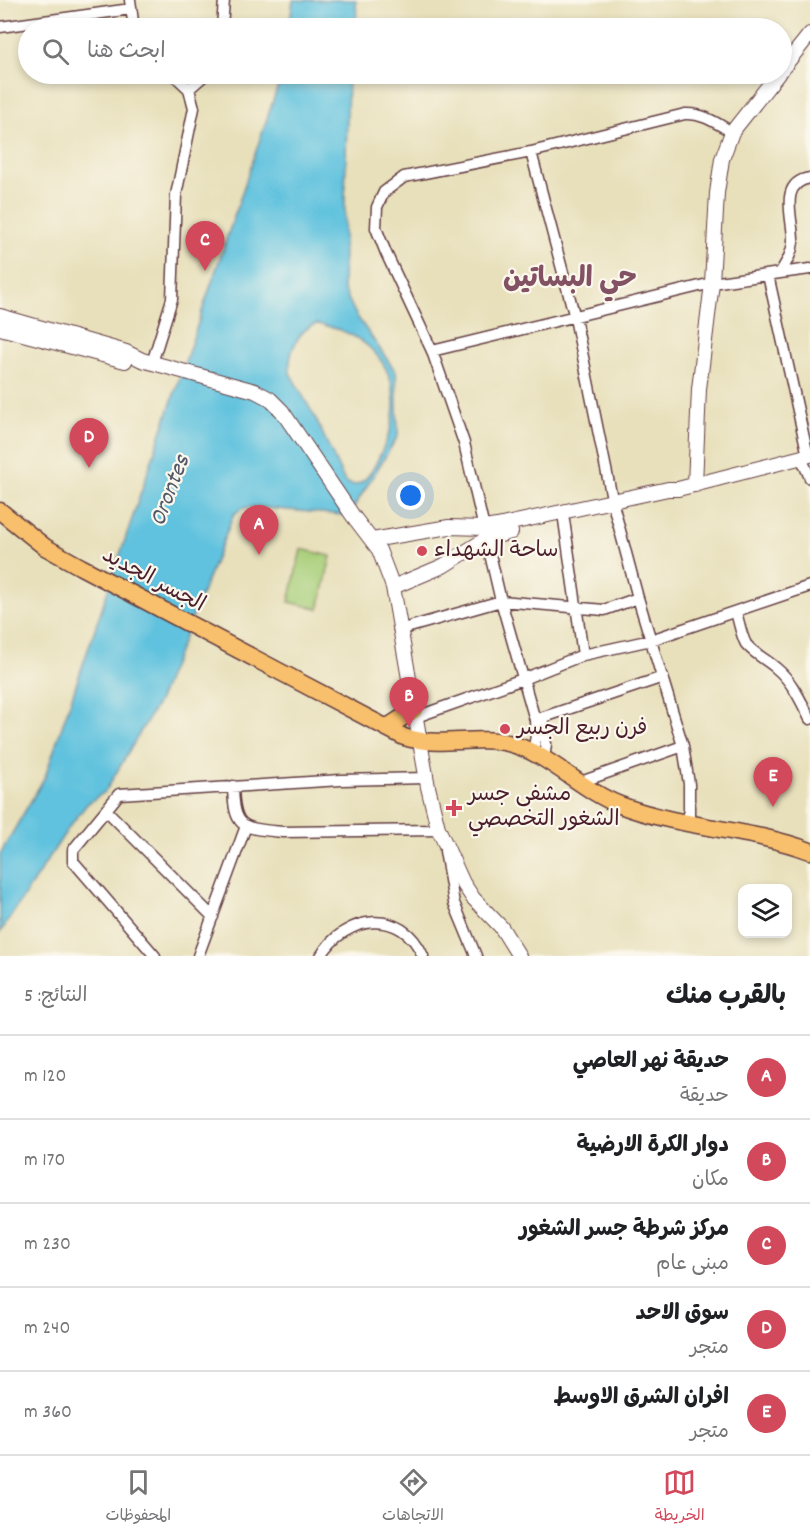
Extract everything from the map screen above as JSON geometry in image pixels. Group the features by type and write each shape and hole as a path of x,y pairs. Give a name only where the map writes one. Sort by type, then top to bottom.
{"main road":[{"name":"الجسر الجديد","path":"0,511 45,547 81,567 386,728 420,741"},
{"path":"386,728 415,714"},
{"path":"420,741 509,743 538,756 578,784 620,805 769,838 810,851"}],"street":[{"path":"223,18 224,0"},
{"path":"54,18 131,5"},
{"path":"0,27 18,24"},
{"path":"792,56 810,34"},
{"path":"147,362 172,299 176,195 194,108 189,89 184,84"},
{"path":"189,89 195,84"},
{"path":"695,485 699,389 712,283 717,193 722,159 732,132 770,84"},
{"path":"538,756 546,744 523,679 501,601 464,443 432,351 376,228 377,207 384,192 404,177 531,152 685,114 706,117 732,132"},
{"path":"531,152 574,318 613,504 638,598 683,746 689,784 689,822"},
{"path":"780,273 792,252 790,193 794,184 810,178"},
{"path":"432,351 712,283 810,269"},
{"path":"768,275 810,478"},
{"path":"0,316 126,352 147,362"},
{"path":"0,328 121,360 147,362 255,391 270,399 282,411 353,516 379,550 388,569 426,778 441,834 454,903 476,956"},
{"path":"393,587 448,563 485,534 668,489 695,485 806,456"},
{"path":"372,540 449,527 485,534 564,520 613,504"},
{"path":"564,520 583,655"},
{"path":"415,714 523,679 583,655 651,639 810,586"},
{"path":"399,630 501,601 604,610 638,598"},
{"path":"736,612 745,642 787,679 810,719"},
{"path":"538,719 663,677"},
{"path":"578,784 683,746"},
{"path":"155,956 73,861 72,850 119,794 341,780 426,778"},
{"path":"233,786 237,819 246,826 282,832 441,834"},
{"path":"106,811 213,917"},
{"path":"198,956 246,826"},
{"path":"441,834 463,883 473,898 501,927 519,956"},
{"path":"321,956 329,942 345,929 367,923 384,923 400,928 411,937 423,956"}],"green space":[{"path":"301,549 331,556 319,609 289,602"}],"water":[{"path":"293,0 356,0 357,18 290,18"},
{"name":"Orontes","path":"279,84 348,84 343,288 356,315 396,372 398,436 354,507 343,515 255,507 243,508 234,514 158,702 105,792 88,803 69,827 0,933 0,854 45,777","holes":["317,324 340,330 360,340 375,353 386,369 392,387 394,407 391,428 382,451 370,474 355,485 345,482 316,419 290,373 290,366 295,343 304,331"]}],"place":[{"name":"مركز شرطة جسر الشغور","path":"205,271"},
{"name":"سوق الاحد","path":"89,468"},
{"name":"ساحة الشهداء","path":"422,551"},
{"name":"حديقة نهر العاصي","path":"259,555"},
{"name":"دوار الكرة الارضية","path":"409,727"},
{"name":"فرن ربيع الجسر","path":"505,729"},
{"name":"افران الشرق الاوسط","path":"773,807"},
{"name":"مشفى جسر الشغور التخصصي","path":"454,808"}],"district":[{"name":"حي البساتين","path":"570,281"}]}
